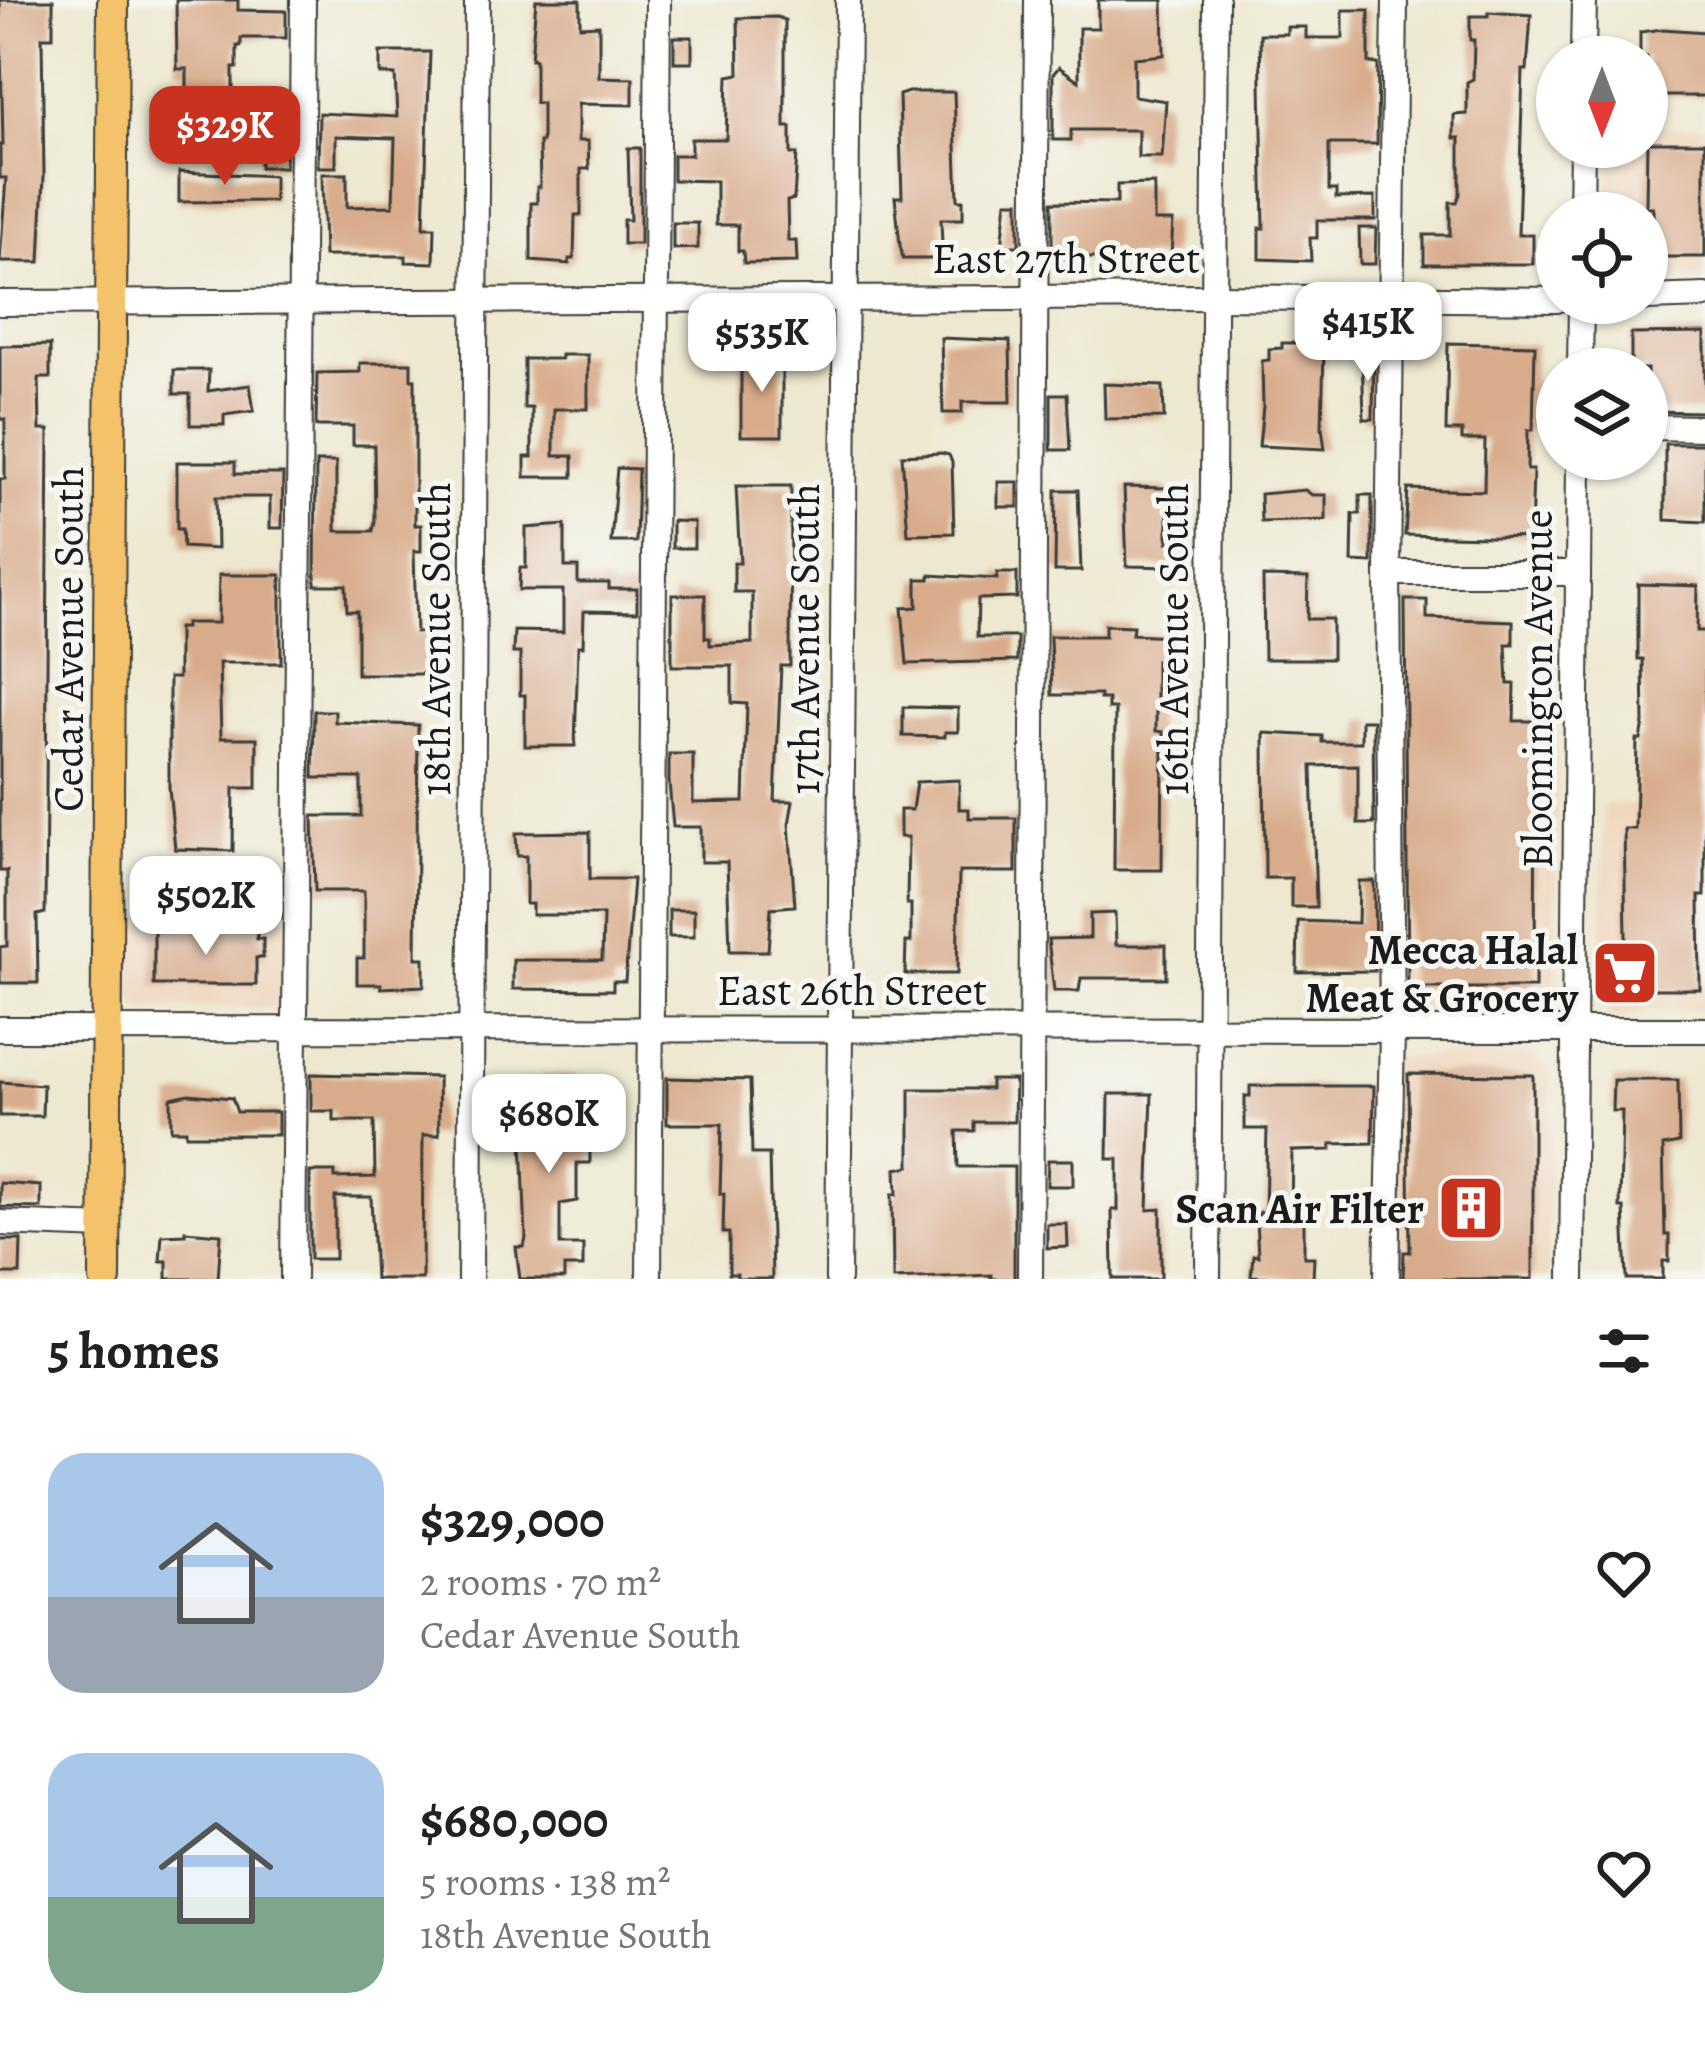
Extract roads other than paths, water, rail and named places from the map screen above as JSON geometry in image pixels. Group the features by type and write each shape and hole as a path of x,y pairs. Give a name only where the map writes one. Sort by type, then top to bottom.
{"main road":[{"name":"Cedar Avenue South","path":"105,1279 113,0"}],"street":[{"path":"293,1279 303,0"},
{"name":"18th Avenue South","path":"470,1279 477,0"},
{"path":"649,1279 658,0"},
{"name":"17th Avenue South","path":"838,1279 848,0"},
{"path":"1030,1279 1037,0"},
{"name":"16th Avenue South","path":"1208,1279 1216,0"},
{"path":"1388,1279 1392,1031 1388,573 1395,0"},
{"path":"1583,36 1584,0"},
{"path":"1668,297 1705,296"},
{"name":"East 27th Street","path":"0,303 1036,297 1536,300"},
{"path":"1668,428 1705,428"},
{"name":"Bloomington Avenue","path":"1572,1279 1578,480"},
{"path":"1388,573 1576,572"},
{"name":"East 26th Street","path":"0,1029 1705,1030"},
{"path":"0,1223 106,1227"}],"place":[{"name":"Mecca Halal Meat & Grocery","path":"1625,973"},
{"name":"Scan Air Filter","path":"1471,1208"}]}
